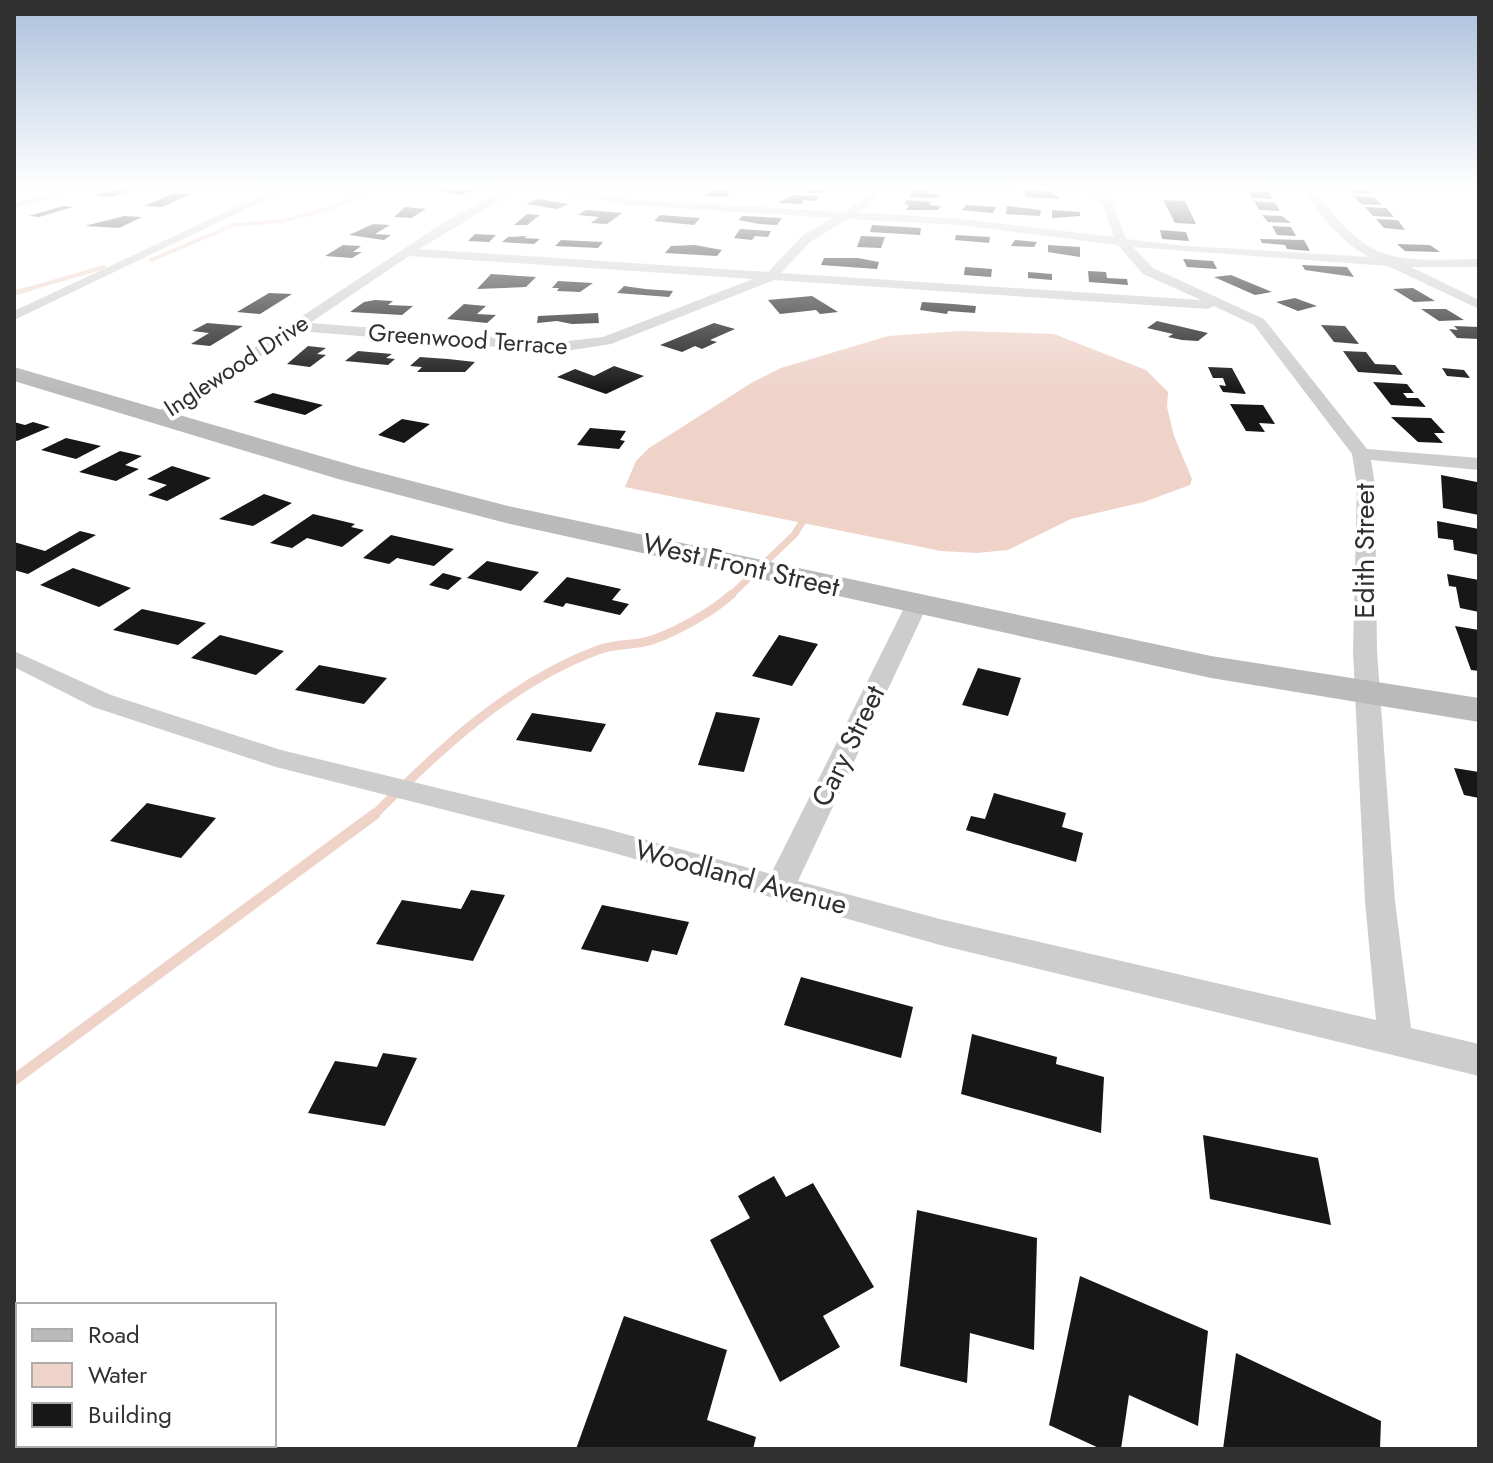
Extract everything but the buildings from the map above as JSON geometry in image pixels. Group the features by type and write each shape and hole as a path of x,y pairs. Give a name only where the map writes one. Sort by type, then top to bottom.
{"street":[{"path":"14,316 145,254"},
{"name":"Inglewood Drive","path":"157,418 403,254"},
{"path":"439,254 1220,305"},
{"name":"Greenwood Terrace","path":"296,326 579,347 606,341 770,277 792,254"},
{"name":"Edith Street","path":"1133,254 1148,271 1259,322 1361,454 1366,485 1364,594 1380,901 1395,1042"},
{"path":"1254,254 1387,262 1479,263"},
{"path":"1375,254 1479,305"},
{"name":"West Front Street","path":"14,374 157,418 506,514 1211,667 1479,710"},
{"path":"1361,454 1479,464"},
{"name":"Cary Street","path":"779,888 917,604"},
{"name":"Woodland Avenue","path":"14,658 102,701 276,758 603,839 940,932 1479,1060"}],"water":[{"path":"959,331 1054,334 1146,370 1168,392 1167,407 1174,436 1192,479 1190,485 1144,502 1071,519 1008,550 977,553 941,551 625,487 636,461 649,448 753,382 781,368 888,336"}],"waterway":[{"path":"151,260 165,254"},
{"path":"27,290 104,267"},
{"path":"14,293 27,290"},
{"path":"22,291 27,290"},
{"path":"730,596 794,535 808,513"},
{"path":"373,816 450,743 535,681 598,650 645,642 673,632 732,594"},
{"path":"14,1080 375,814"}]}
